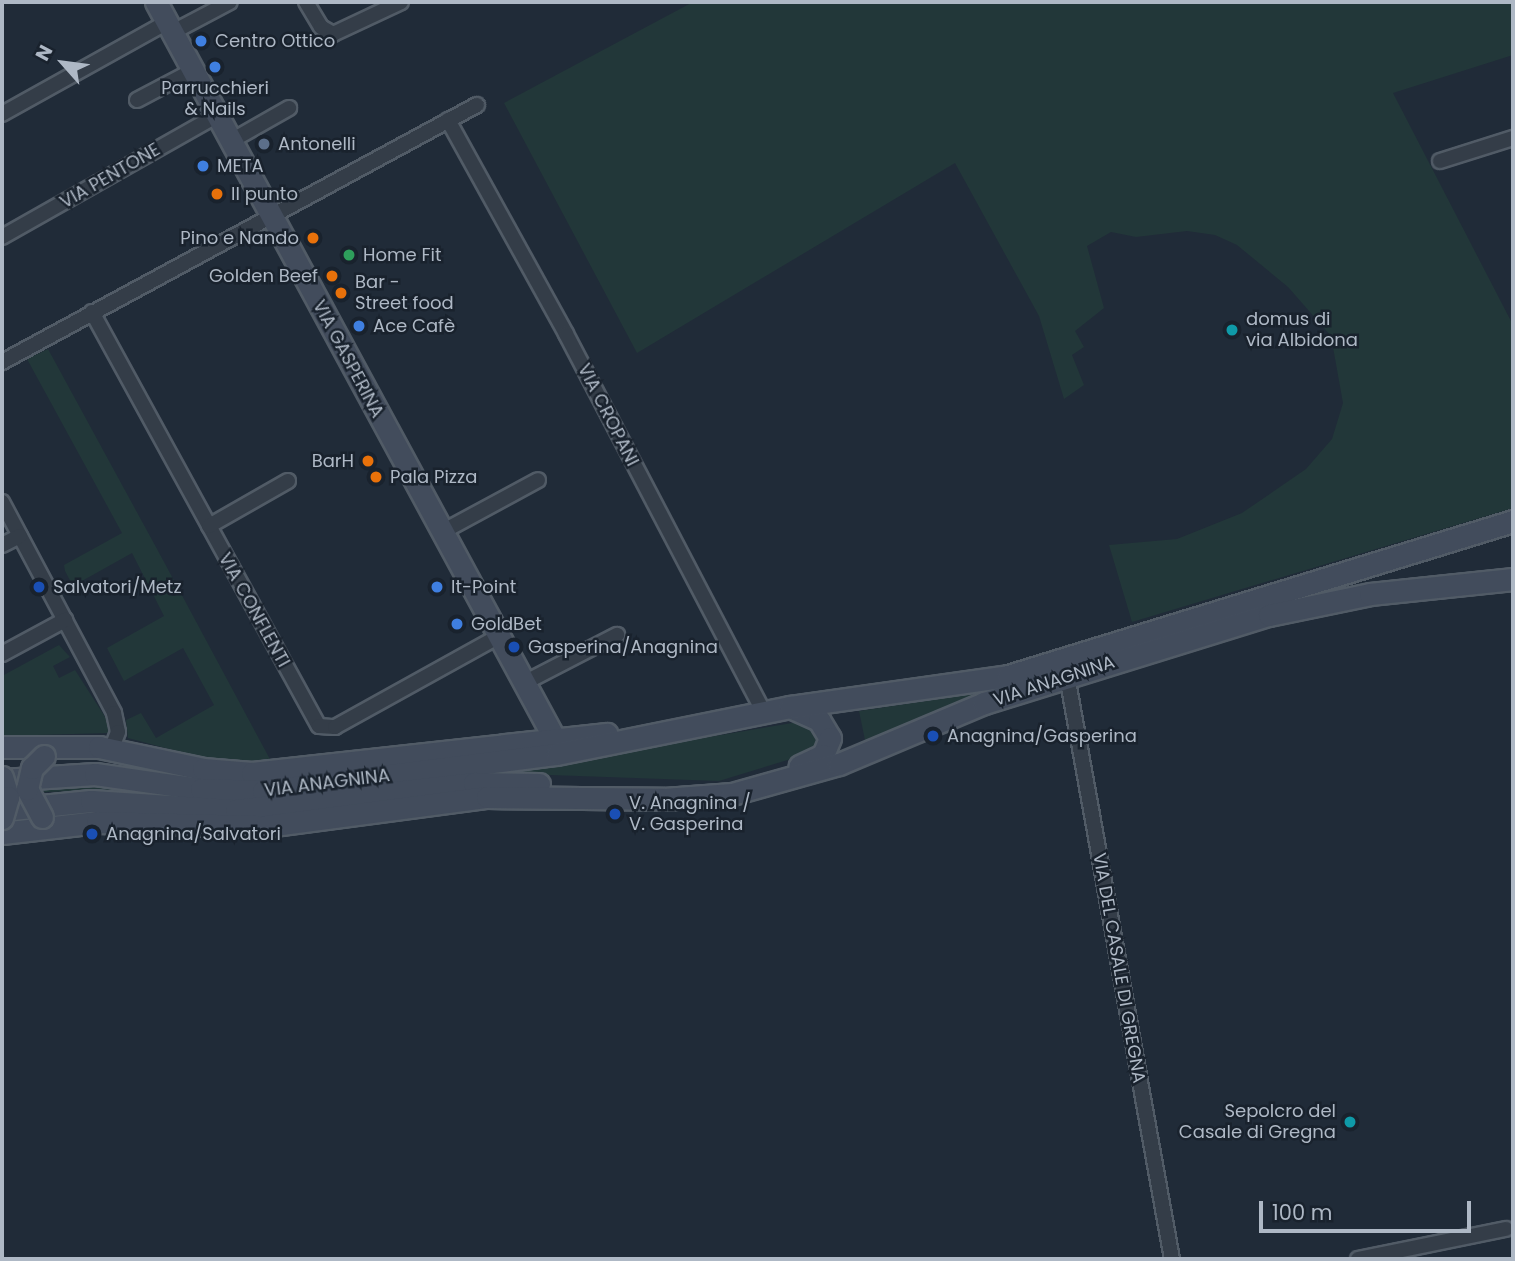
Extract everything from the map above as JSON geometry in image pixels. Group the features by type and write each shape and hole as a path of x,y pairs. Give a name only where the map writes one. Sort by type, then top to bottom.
{"main road":[{"name":"VIA GASPERINA","path":"156,2 553,736"},
{"name":"VIA ANAGNINA","path":"2,779 95,774 201,789 263,791 557,754 764,712 1008,676 1513,521"},
{"name":"VIA ANAGNINA","path":"2,833 51,822 266,826 487,797 602,796 664,799 732,794 818,772 958,713 1067,676 1311,605 1380,593 1513,579"},
{"path":"732,794 818,758 829,747 825,725 790,708"},
{"name":"VIA ANAGNINA","path":"2,747 112,748 203,769 261,773 553,736 651,735"},
{"path":"51,822 27,789 32,768 44,756 74,746"},
{"path":"2,779 8,802 2,818"},
{"name":"VIA ANAGNINA","path":"2,810 91,801 251,810 503,782 602,796"}],"street":[{"path":"2,114 170,27 230,2"},
{"path":"306,2 321,27 333,34 401,2"},
{"path":"137,100 194,70"},
{"path":"2,362 477,105"},
{"path":"231,141 289,108"},
{"name":"VIA PENTONE","path":"2,237 218,115"},
{"name":"VIA CROPANI","path":"448,120 566,334 764,712"},
{"path":"1440,161 1513,138"},
{"name":"VIA CONFLENTI","path":"92,312 313,717 323,728 335,727 499,636"},
{"path":"442,532 538,480"},
{"path":"209,526 288,481"},
{"path":"2,502 116,718 118,732 112,748"},
{"path":"2,545 20,536"},
{"path":"2,654 65,620"},
{"path":"524,683 617,635"},
{"name":"VIA DEL CASALE DI GREGNA","path":"1067,676 1172,1259"},
{"path":"1357,1259 1506,1229"}],"green space":[{"path":"693,2 1513,2 1513,55 1393,93 1513,325 1513,508 1132,622 1109,545 1177,539 1242,513 1306,469 1332,439 1343,403 1331,336 1288,287 1237,245 1215,235 1187,231 1136,237 1111,232 1087,246 1104,308 1075,331 1084,347 1072,355 1084,385 1064,399 1039,316 955,163 637,353 504,103"},
{"path":"48,349 272,763 221,763 128,738 126,720 141,713 156,738 214,705 183,648 124,681 107,648 164,616 132,553 73,586 65,571 64,565 122,533 27,359"},
{"path":"59,645 70,657 53,666 59,678 75,670 109,723 108,733 2,736 2,676"},
{"path":"1005,689 866,745 859,711"},
{"path":"798,722 807,724 823,740 817,751 719,781 495,773"},
{"path":"90,784 193,798 164,799 106,790 46,792 2,801 2,789"}],"place":[{"name":"Centro Ottico","path":"201,41"},
{"name":"Parrucchieri & Nails","path":"215,67"},
{"name":"Antonelli","path":"264,144"},
{"name":"META","path":"203,166"},
{"name":"Il punto","path":"217,194"},
{"name":"Pino e Nando","path":"313,238"},
{"name":"Home Fit","path":"349,255"},
{"name":"Golden Beef","path":"332,276"},
{"name":"Bar - Street food","path":"341,293"},
{"name":"Ace Cafè","path":"359,326"},
{"name":"domus di via Albidona","path":"1232,330"},
{"name":"BarH","path":"368,461"},
{"name":"Pala Pizza","path":"376,477"},
{"name":"Salvatori/Metz","path":"39,587"},
{"name":"It-Point","path":"437,587"},
{"name":"GoldBet","path":"457,624"},
{"name":"Gasperina/Anagnina","path":"514,647"},
{"name":"Anagnina/Gasperina","path":"933,736"},
{"name":"V. Anagnina / V. Gasperina","path":"615,814"},
{"name":"Anagnina/Salvatori","path":"92,834"},
{"name":"Sepolcro del Casale di Gregna","path":"1350,1122"}]}
